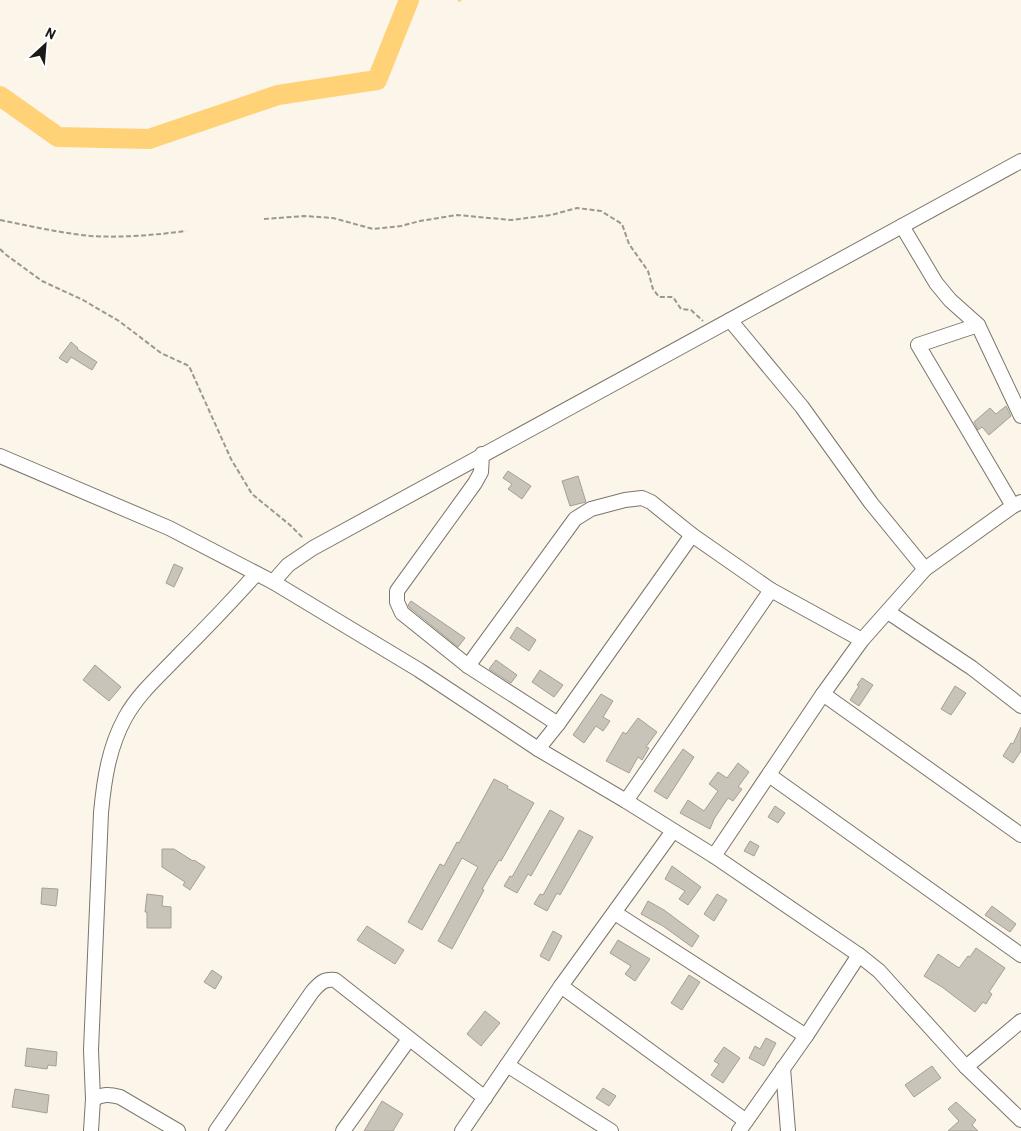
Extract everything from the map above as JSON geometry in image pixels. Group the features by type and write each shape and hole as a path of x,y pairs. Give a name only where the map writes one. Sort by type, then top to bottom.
{"street":[{"path":"273,582 288,565 313,548 1021,161"},
{"path":"902,226 936,283 950,300 978,325 1021,416"},
{"path":"730,320 802,407 870,502 925,569"},
{"path":"714,856 823,694 862,640 925,569 1017,504 918,345 978,325"},
{"path":"482,454 481,472 475,483 398,591 397,602 402,613 468,666 558,724"},
{"path":"0,456 169,528 273,582 419,670 538,749 714,856 859,955 879,971 966,1067 1021,1120"},
{"path":"468,666 575,519 591,509 625,500 642,498 651,502 692,535 771,590 862,640"},
{"path":"538,749 558,724 692,535"},
{"path":"91,1131 93,1098 91,1050 104,777 114,744 125,718 137,699 228,606 256,574"},
{"path":"626,801 771,590"},
{"path":"888,612 972,668 1021,706"},
{"path":"823,694 1021,835"},
{"path":"769,775 1021,955"},
{"path":"462,1131 561,986 673,831"},
{"path":"615,913 806,1036"},
{"path":"561,986 742,1126 806,1036 859,955"},
{"path":"216,1131 312,992 322,981 327,979 335,980 485,1098"},
{"path":"966,1067 1021,1020"},
{"path":"343,1131 409,1039"},
{"path":"507,1065 611,1131"},
{"path":"783,1068 788,1131"},
{"path":"93,1098 109,1094 120,1097 178,1131"}],"path":[{"path":"264,219 304,216 333,218 373,229 457,215 511,220 551,215 577,208 601,211 622,224 629,244 648,271 653,290 659,297 673,297 681,309 691,310 700,316 711,330"},
{"path":"0,220 36,228 91,236 146,236 186,231"},
{"path":"0,249 42,281 83,300 119,321 161,353 189,366 230,459 252,494 290,525 313,548"}],"building":[{"path":"71,342 77,349 97,362 92,370 71,357 67,363 59,358"},
{"path":"1006,406 1011,416 989,435 982,427 978,430 974,422 990,408 996,414"},
{"path":"508,471 531,486 522,499 508,489 512,484 503,478"},
{"path":"578,476 586,502 570,506 562,481"},
{"path":"174,564 183,568 174,587 166,583"},
{"path":"411,601 465,638 458,647 409,607 408,605"},
{"path":"517,627 536,640 529,651 510,638"},
{"path":"496,660 517,675 511,683 489,669"},
{"path":"95,665 121,687 109,701 83,680"},
{"path":"540,670 563,685 554,697 532,682"},
{"path":"862,678 873,685 859,706 850,700"},
{"path":"955,686 966,693 951,715 941,709"},
{"path":"601,694 613,701 603,717 610,721 603,731 596,726 584,743 573,735"},
{"path":"638,718 657,732 646,747 649,748 642,760 638,757 629,773 606,761 623,732 626,734"},
{"path":"1021,727 1021,751 1013,763 1003,756 1011,743 1013,744"},
{"path":"683,749 694,757 667,799 654,791"},
{"path":"738,763 749,772 738,787 742,789 733,801 728,798 714,819 710,829 680,813 688,800 704,811 718,791 709,784 718,772 727,778"},
{"path":"494,779 534,803 501,861 499,860 482,889 484,890 452,949 438,941 478,867 462,858 422,930 408,922 440,864 444,866 457,842 459,843"},
{"path":"775,806 785,813 778,823 768,817"},
{"path":"550,810 564,818 531,876 528,874 517,893 504,886 510,876 512,877"},
{"path":"579,830 593,837 560,895 557,893 547,911 534,904 540,894 543,895"},
{"path":"750,841 759,846 754,856 744,851"},
{"path":"162,849 174,849 205,867 190,890 183,885 185,882 162,867"},
{"path":"672,866 701,887 688,905 679,899 685,891 665,879"},
{"path":"42,888 58,889 56,906 41,904"},
{"path":"147,894 163,896 162,906 171,907 171,928 147,928 147,912 145,912"},
{"path":"717,894 727,900 714,921 704,914"},
{"path":"648,901 664,910 699,936 692,947 663,926 641,914"},
{"path":"992,906 1016,924 1010,932 985,915"},
{"path":"367,926 404,950 395,964 357,940"},
{"path":"553,931 562,936 549,961 540,956"},
{"path":"618,940 650,959 635,981 625,974 631,966 610,953"},
{"path":"976,948 1005,968 989,992 992,994 986,1004 983,1002 975,1012 924,976 938,954 959,968"},
{"path":"212,970 222,977 215,989 204,982"},
{"path":"689,975 700,982 682,1010 671,1003"},
{"path":"485,1011 500,1023 481,1046 467,1034"},
{"path":"766,1038 776,1043 764,1066 749,1058 755,1046 760,1049"},
{"path":"724,1047 740,1058 723,1083 711,1075 719,1064 714,1061"},
{"path":"27,1048 57,1052 56,1066 48,1065 47,1069 25,1066"},
{"path":"932,1066 941,1078 914,1097 905,1085"},
{"path":"603,1088 616,1096 609,1106 596,1098"},
{"path":"15,1089 49,1095 47,1113 12,1107"},
{"path":"382,1101 403,1114 393,1131 364,1131"},
{"path":"956,1102 976,1120 972,1125 978,1131 948,1131 959,1121 948,1109"}],"waterway":[{"path":"0,96 58,137 149,139 278,95 377,80 409,0"}]}
